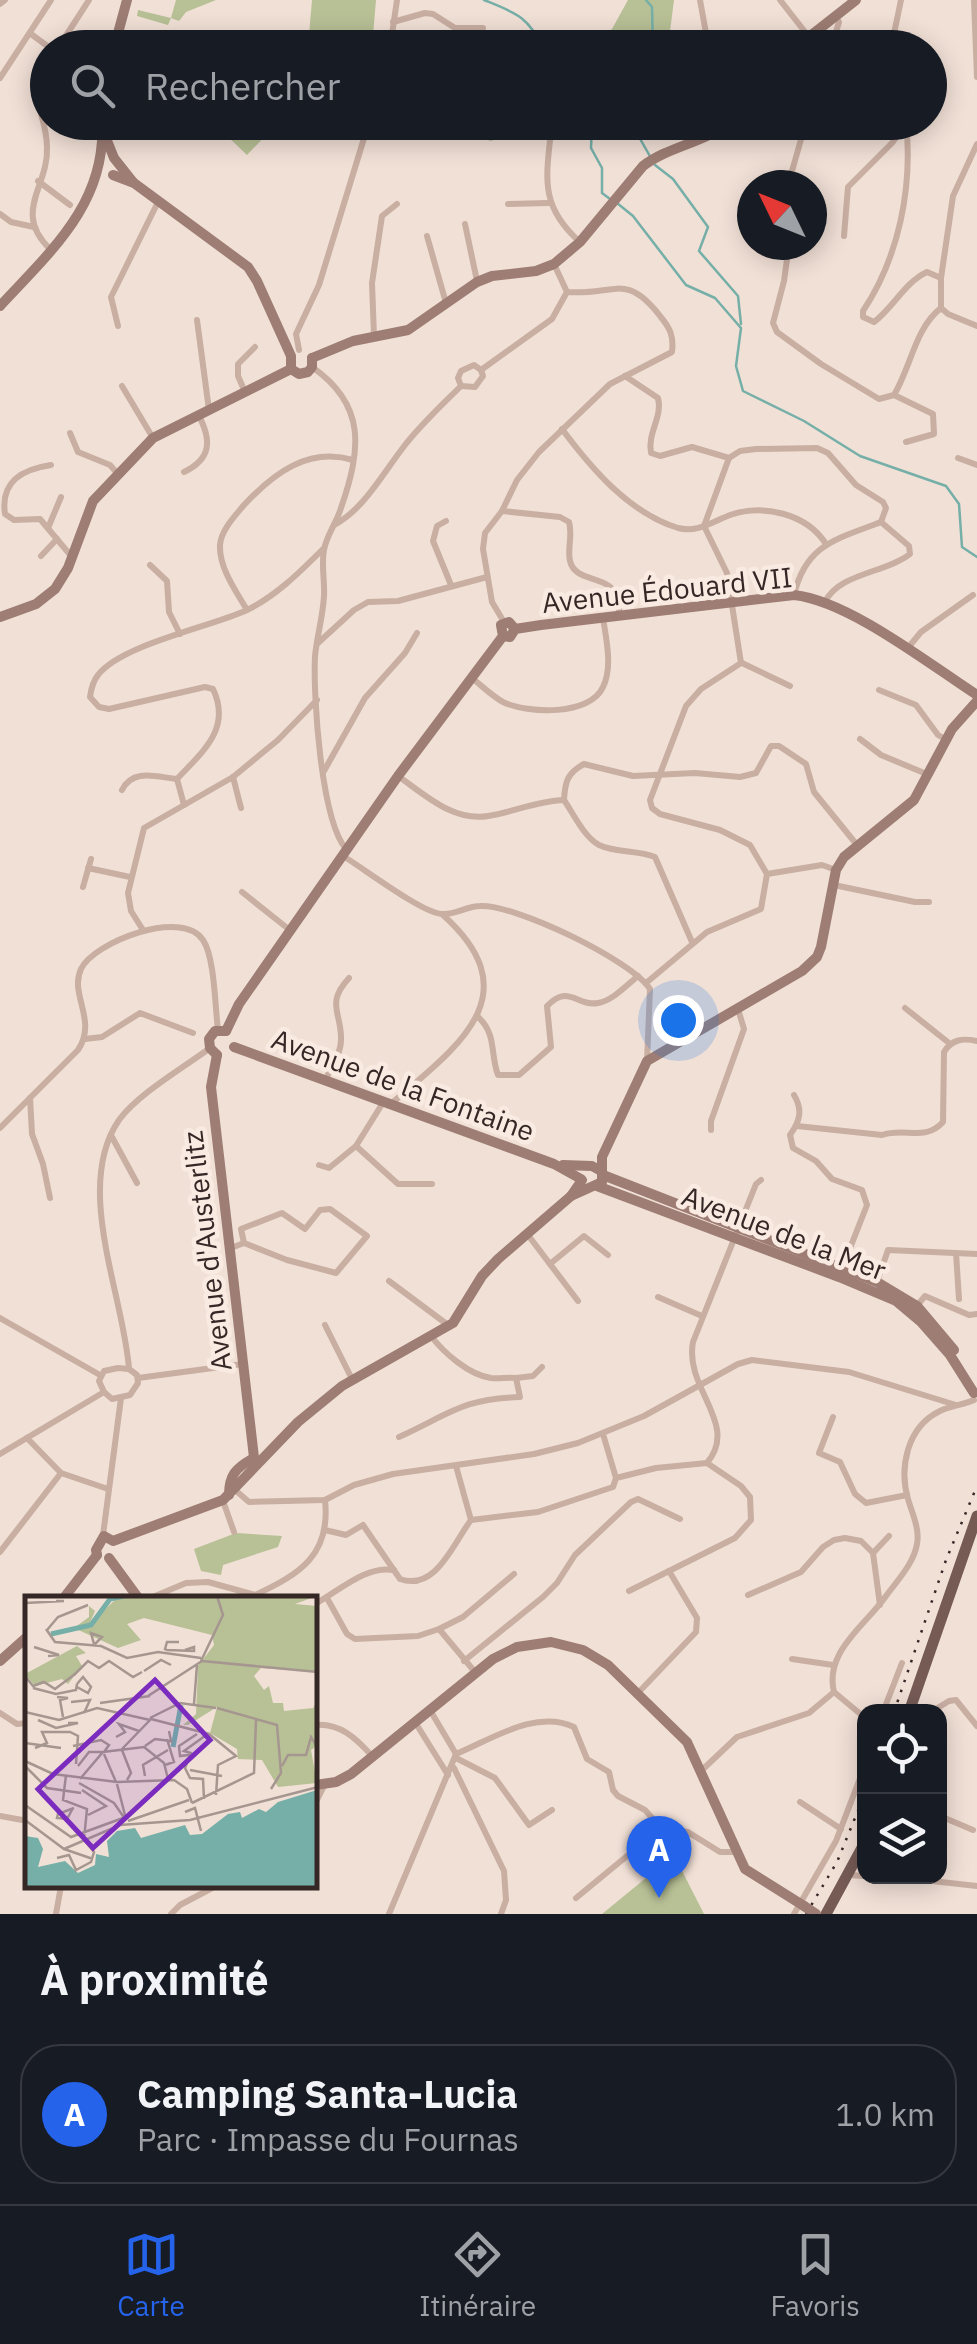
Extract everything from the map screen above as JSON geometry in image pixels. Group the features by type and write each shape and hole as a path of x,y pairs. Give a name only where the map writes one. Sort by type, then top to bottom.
{"main road":[{"path":"912,1704 977,1516"},
{"path":"826,1914 857,1858"}],"street":[{"path":"33,30 51,0"},
{"path":"67,30 88,0"},
{"path":"119,30 127,0"},
{"path":"393,30 398,0"},
{"path":"700,0 705,30"},
{"path":"780,0 804,30"},
{"path":"817,30 856,0"},
{"path":"895,30 902,0"},
{"path":"974,0 977,78"},
{"path":"395,10 411,16"},
{"path":"394,22 433,14 455,28 483,28"},
{"path":"836,16 836,30"},
{"path":"0,78 4,65 30,35"},
{"path":"47,140 46,165 33,197 34,227 52,250"},
{"path":"92,192 101,140"},
{"path":"106,140 113,168"},
{"path":"294,358 296,334 319,285 363,140"},
{"path":"550,140 546,177 549,203 557,218 580,242"},
{"path":"99,164 106,156 113,168 248,268 302,374 312,362 353,341 408,330 477,282 554,264 580,242 643,166 654,157 696,140"},
{"path":"792,170 801,140"},
{"path":"844,236 848,187 894,140"},
{"path":"906,140 906,208 883,279 863,317 874,322 918,276 927,272 941,278"},
{"path":"787,260 773,323 777,332 879,399 894,394 909,368 926,322 941,308 941,278 953,196 977,144"},
{"path":"99,164 102,174 113,168"},
{"path":"0,305 74,224 92,192 113,168"},
{"path":"38,180 70,206"},
{"path":"118,326 111,297 158,200"},
{"path":"508,204 549,203"},
{"path":"374,337 372,283 382,216 397,204"},
{"path":"0,214 10,222 34,227"},
{"path":"465,224 477,282"},
{"path":"427,236 447,304"},
{"path":"554,264 566,292"},
{"path":"510,626 492,602 483,549 485,533 502,511 516,480 610,384 672,352 670,328 632,288 566,292"},
{"path":"480,370 552,319 566,292"},
{"path":"941,308 977,326"},
{"path":"184,472 206,456 208,432 196,320"},
{"path":"281,332 296,334"},
{"path":"245,392 238,364 255,347"},
{"path":"0,616 36,604 62,580 93,501 153,438 245,392 294,358 312,362 352,409 354,460 341,509 324,549 324,598 317,644 323,772 333,828 345,853 425,908 442,914 463,934 480,963 484,989 478,1017 458,1042 388,1101 356,1146 329,1168 320,1165"},
{"path":"474,365 480,370 483,376 475,387 461,386 458,378 466,367 474,365"},
{"path":"624,376 658,398 661,408 649,444 651,452 660,456 692,447 729,458"},
{"path":"122,386 153,438"},
{"path":"334,525 344,520 404,446 461,386"},
{"path":"894,394 934,414 934,434 925,440 906,442"},
{"path":"562,429 607,484 668,523 698,530 751,510 790,515 812,527 826,544"},
{"path":"70,433 78,452 110,465 116,473"},
{"path":"741,663 727,572 704,526 729,458 740,452 767,448 817,448 828,454 856,485 882,502 886,508 882,522"},
{"path":"246,610 222,565 220,542 231,520 282,469 320,456 354,460"},
{"path":"958,458 977,465"},
{"path":"51,465 26,468 15,477 3,505 5,514 14,520 40,519 72,556"},
{"path":"48,530 61,497"},
{"path":"502,511 560,516 569,522 570,562 576,571 609,585 620,616"},
{"path":"446,521 436,526 432,540 451,585"},
{"path":"794,596 802,568 812,554 826,544 882,522"},
{"path":"825,602 837,586 898,563 910,554 909,546 882,522"},
{"path":"41,556 58,539"},
{"path":"177,779 215,738 219,725 213,689 205,687 127,706 99,708 92,702 97,676 112,662 246,610 282,588 324,549"},
{"path":"150,565 166,580 169,612 180,634"},
{"path":"317,644 368,602 398,601 487,578"},
{"path":"906,650 921,632 972,595"},
{"name":"Avenue Édouard VII","path":"222,1030 470,677 502,636 510,637 510,626 794,596 825,602 977,698"},
{"path":"470,677 504,703 565,710 588,705 603,688 607,664 602,618"},
{"path":"323,772 365,698 405,653 417,632"},
{"path":"741,663 790,686"},
{"path":"646,983 692,942 762,909 768,874 750,845 720,830 660,814 652,808 650,800 686,706 701,689 741,663"},
{"path":"879,690 916,706 946,740"},
{"path":"647,1061 802,971 817,957 836,870 857,845 914,800 957,722 977,698"},
{"path":"143,930 128,902 130,876 144,828 233,777 318,700"},
{"path":"860,738 881,755 929,775"},
{"path":"692,942 654,857 640,851 600,846 591,839 564,800 565,782 572,770 584,764 634,776 750,776 766,751 778,746 806,764 814,792 857,845"},
{"path":"122,790 125,783 139,775 177,779"},
{"path":"398,776 436,804 461,816 483,818 549,800 564,800"},
{"path":"233,777 241,808"},
{"path":"177,779 184,805"},
{"path":"84,887 91,859"},
{"path":"768,874 822,866 836,870"},
{"path":"88,868 130,876"},
{"path":"832,885 929,902"},
{"path":"242,892 291,931"},
{"path":"432,1338 458,1318 491,1267 591,1176 647,1061 650,989 611,956 506,910 480,906 442,914"},
{"path":"85,1039 78,984 86,962 143,930 178,926 197,933 204,941 222,1030 233,1036 234,1047 228,1054 213,1052 135,1105 120,1119 101,1168 103,1220 129,1369 138,1378"},
{"path":"478,1017 488,1026 494,1043 493,1063 498,1075 520,1075 551,1047 547,1006 556,997 565,995 592,1005 605,1002 638,976"},
{"path":"326,1079 342,1038 334,1006 339,988 349,978"},
{"path":"905,1008 949,1043"},
{"path":"711,1130 711,1120 744,1028 738,1009"},
{"path":"0,1128 85,1039 102,1036 140,1013 193,1033"},
{"path":"213,1052 210,1036 222,1030"},
{"path":"797,1126 925,1136 943,1122 944,1052 949,1043 960,1039 977,1041"},
{"name":"Avenue de la Fontaine","path":"234,1047 591,1176"},
{"name":"Avenue d'Austerlitz","path":"213,1052 211,1087 256,1462"},
{"path":"794,1095 800,1106 797,1126 790,1135 792,1148 816,1161 832,1179 855,1186 866,1196 868,1205 841,1272"},
{"path":"30,1098 32,1134 50,1198"},
{"path":"112,1136 137,1183"},
{"path":"356,1146 398,1184 432,1184"},
{"name":"Avenue de la Mer","path":"591,1176 875,1286 940,1332 976,1394"},
{"path":"707,1463 720,1443 719,1432 690,1360 702,1316 761,1180"},
{"path":"230,1249 244,1243 286,1260 336,1273 367,1236 330,1208 320,1210 305,1229 282,1213 268,1218 242,1229 244,1243"},
{"path":"527,1234 578,1301"},
{"path":"550,1264 584,1236 608,1254"},
{"path":"875,1286 888,1250 977,1254"},
{"path":"956,1253 959,1300"},
{"path":"234,1532 228,1494 230,1478 239,1466 256,1462 352,1379 458,1325 491,1267"},
{"path":"389,1280 449,1326"},
{"path":"914,1310 925,1296 969,1315 977,1314"},
{"path":"658,1297 702,1316"},
{"path":"0,1318 100,1375 104,1392 112,1399 134,1392 138,1378"},
{"path":"325,1325 352,1379"},
{"path":"432,1338 479,1374 494,1379 533,1376 542,1367"},
{"path":"137,1596 96,1550 109,1538 228,1494 249,1502 325,1500 371,1480 534,1454 602,1434 752,1360 849,1372 956,1405"},
{"path":"138,1378 242,1364"},
{"path":"100,1375 129,1369"},
{"path":"399,1438 461,1405 490,1398 520,1397 516,1378"},
{"path":"0,1454 104,1392"},
{"path":"857,1711 834,1692 833,1665 880,1605 916,1547 918,1534 907,1495 905,1457 925,1422 976,1394"},
{"path":"109,1538 108,1489 121,1398"},
{"path":"931,1398 938,1412"},
{"path":"833,1418 819,1453 840,1462 860,1500 870,1504 907,1495"},
{"path":"472,1520 517,1516 564,1505 613,1487 616,1478 602,1434"},
{"path":"26,1438 61,1473 108,1489"},
{"path":"616,1478 656,1468 707,1463 741,1486 750,1497 750,1520 735,1538 629,1591"},
{"path":"325,1530 346,1535 363,1525 404,1582 424,1578 455,1548 472,1520 456,1466"},
{"path":"0,1552 61,1473"},
{"path":"464,1661 543,1597 575,1555 631,1502 638,1499 680,1519"},
{"path":"156,1596 186,1584 208,1582 256,1595 294,1577 314,1556 325,1530 325,1500"},
{"path":"873,1553 889,1536"},
{"path":"748,1594 801,1572 834,1540 855,1539 873,1553 880,1605"},
{"path":"66,1596 103,1556"},
{"path":"318,1602 370,1572 394,1570"},
{"path":"638,1692 696,1632 697,1618 668,1571"},
{"path":"327,1598 347,1634 354,1639 418,1636 463,1617 514,1574"},
{"path":"439,1629 474,1672"},
{"path":"0,1660 25,1639"},
{"path":"320,1784 352,1774 474,1672 516,1647 551,1642 583,1650 608,1665 687,1742 744,1869 799,1908 816,1914"},
{"path":"792,1659 833,1665"},
{"path":"886,1704 902,1664"},
{"path":"700,1772 737,1737 809,1714 834,1692"},
{"path":"944,1704 956,1700 977,1726"},
{"path":"430,1710 504,1871 507,1884 501,1914"},
{"path":"0,1713 17,1724 25,1723"},
{"path":"389,1914 455,1759 536,1721 559,1720 574,1727 587,1759 608,1772 618,1796 644,1810 661,1828 688,1832 720,1852 735,1852"},
{"path":"415,1722 448,1775"},
{"path":"318,1726 343,1730 372,1757"},
{"path":"455,1759 495,1778 529,1825 552,1810"},
{"path":"799,1908 841,1829 857,1787"},
{"path":"800,1802 841,1829"},
{"path":"0,1816 25,1820"},
{"path":"947,1819 973,1830"},
{"path":"576,1898 661,1828"},
{"path":"848,1875 857,1876"},
{"path":"947,1883 977,1886"},
{"path":"56,1914 60,1889"},
{"path":"171,1914 210,1889"}],"green space":[{"path":"176,0 216,0 186,12 179,21 171,18"},
{"path":"312,0 376,0 373,30 309,30"},
{"path":"628,0 674,0 670,30 612,29"},
{"path":"138,10 171,18 168,25 137,16"},
{"path":"231,140 261,140 247,155"},
{"path":"236,1533 282,1536 278,1547 223,1565 221,1575 201,1571 194,1549"},
{"path":"674,1855 704,1914 602,1914"}],"waterway":[{"path":"484,0 520,17 533,30"},
{"path":"646,0 652,7 653,30"},
{"path":"591,140 591,148 602,168 602,193 610,199"},
{"path":"641,140 651,158"},
{"path":"655,165 673,179 708,227 699,251 738,296 741,324"},
{"path":"617,203 633,216 686,285 715,298 741,328 736,366 743,391 804,421 860,456 946,486 959,504 962,547 977,557"}],"railway":[{"path":"897,1704 946,1560 977,1486"},
{"path":"806,1914 837,1862 857,1813"}],"place":[{"name":"Camping Santa-Lucia","path":"659,1898"}]}
